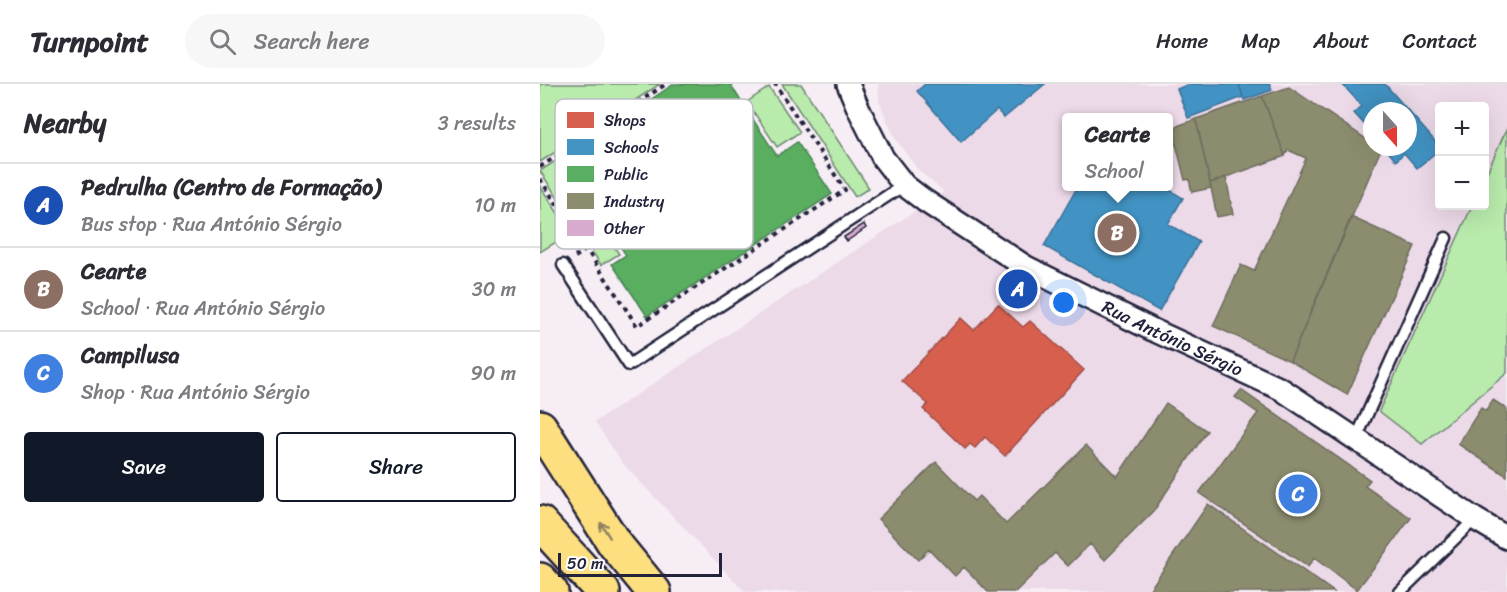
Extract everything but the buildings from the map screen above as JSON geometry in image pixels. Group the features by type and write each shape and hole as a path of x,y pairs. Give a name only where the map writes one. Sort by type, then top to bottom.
{"highway":[{"path":"540,427 614,543 654,592"},
{"path":"540,523 603,592"},
{"path":"540,580 551,592"}],"street":[{"name":"Rua António Sérgio","path":"848,84 883,158 904,185 925,201 1026,267 1153,330 1281,389 1507,538"}],"lane":[{"path":"562,265 629,365 904,185"},
{"path":"1356,439 1446,238"},
{"path":"1400,592 1475,519"}],"path":[{"path":"643,99 666,84"},
{"path":"587,249 638,326 846,191 775,84"},
{"path":"540,167 555,157"},
{"path":"540,179 555,202"}],"shaded area":[{"path":"878,84 1507,84 1507,128 1489,168 1489,102 1435,102 1435,210 1470,210 1379,411 1422,444 1507,373 1507,592 745,592 624,465 595,422 944,192 918,170 894,137 879,101"}],"green space":[{"path":"540,84 660,84 637,99 555,99 555,152 540,162"},
{"path":"782,84 801,84 869,188 855,197"},
{"path":"769,87 800,132 777,147 753,111 751,99"},
{"path":"1507,128 1507,373 1422,444 1379,411 1470,210 1489,210 1489,168"},
{"path":"555,161 555,194 540,171"},
{"path":"540,186 555,209 555,243 540,252"},
{"path":"591,249 616,249 619,254 601,265"}],"place":[{"name":"Cearte","path":"1117,233"},
{"name":"Pedrulha (Centro de Formação)","path":"1018,289"},
{"name":"Campilusa","path":"1298,494"}]}
